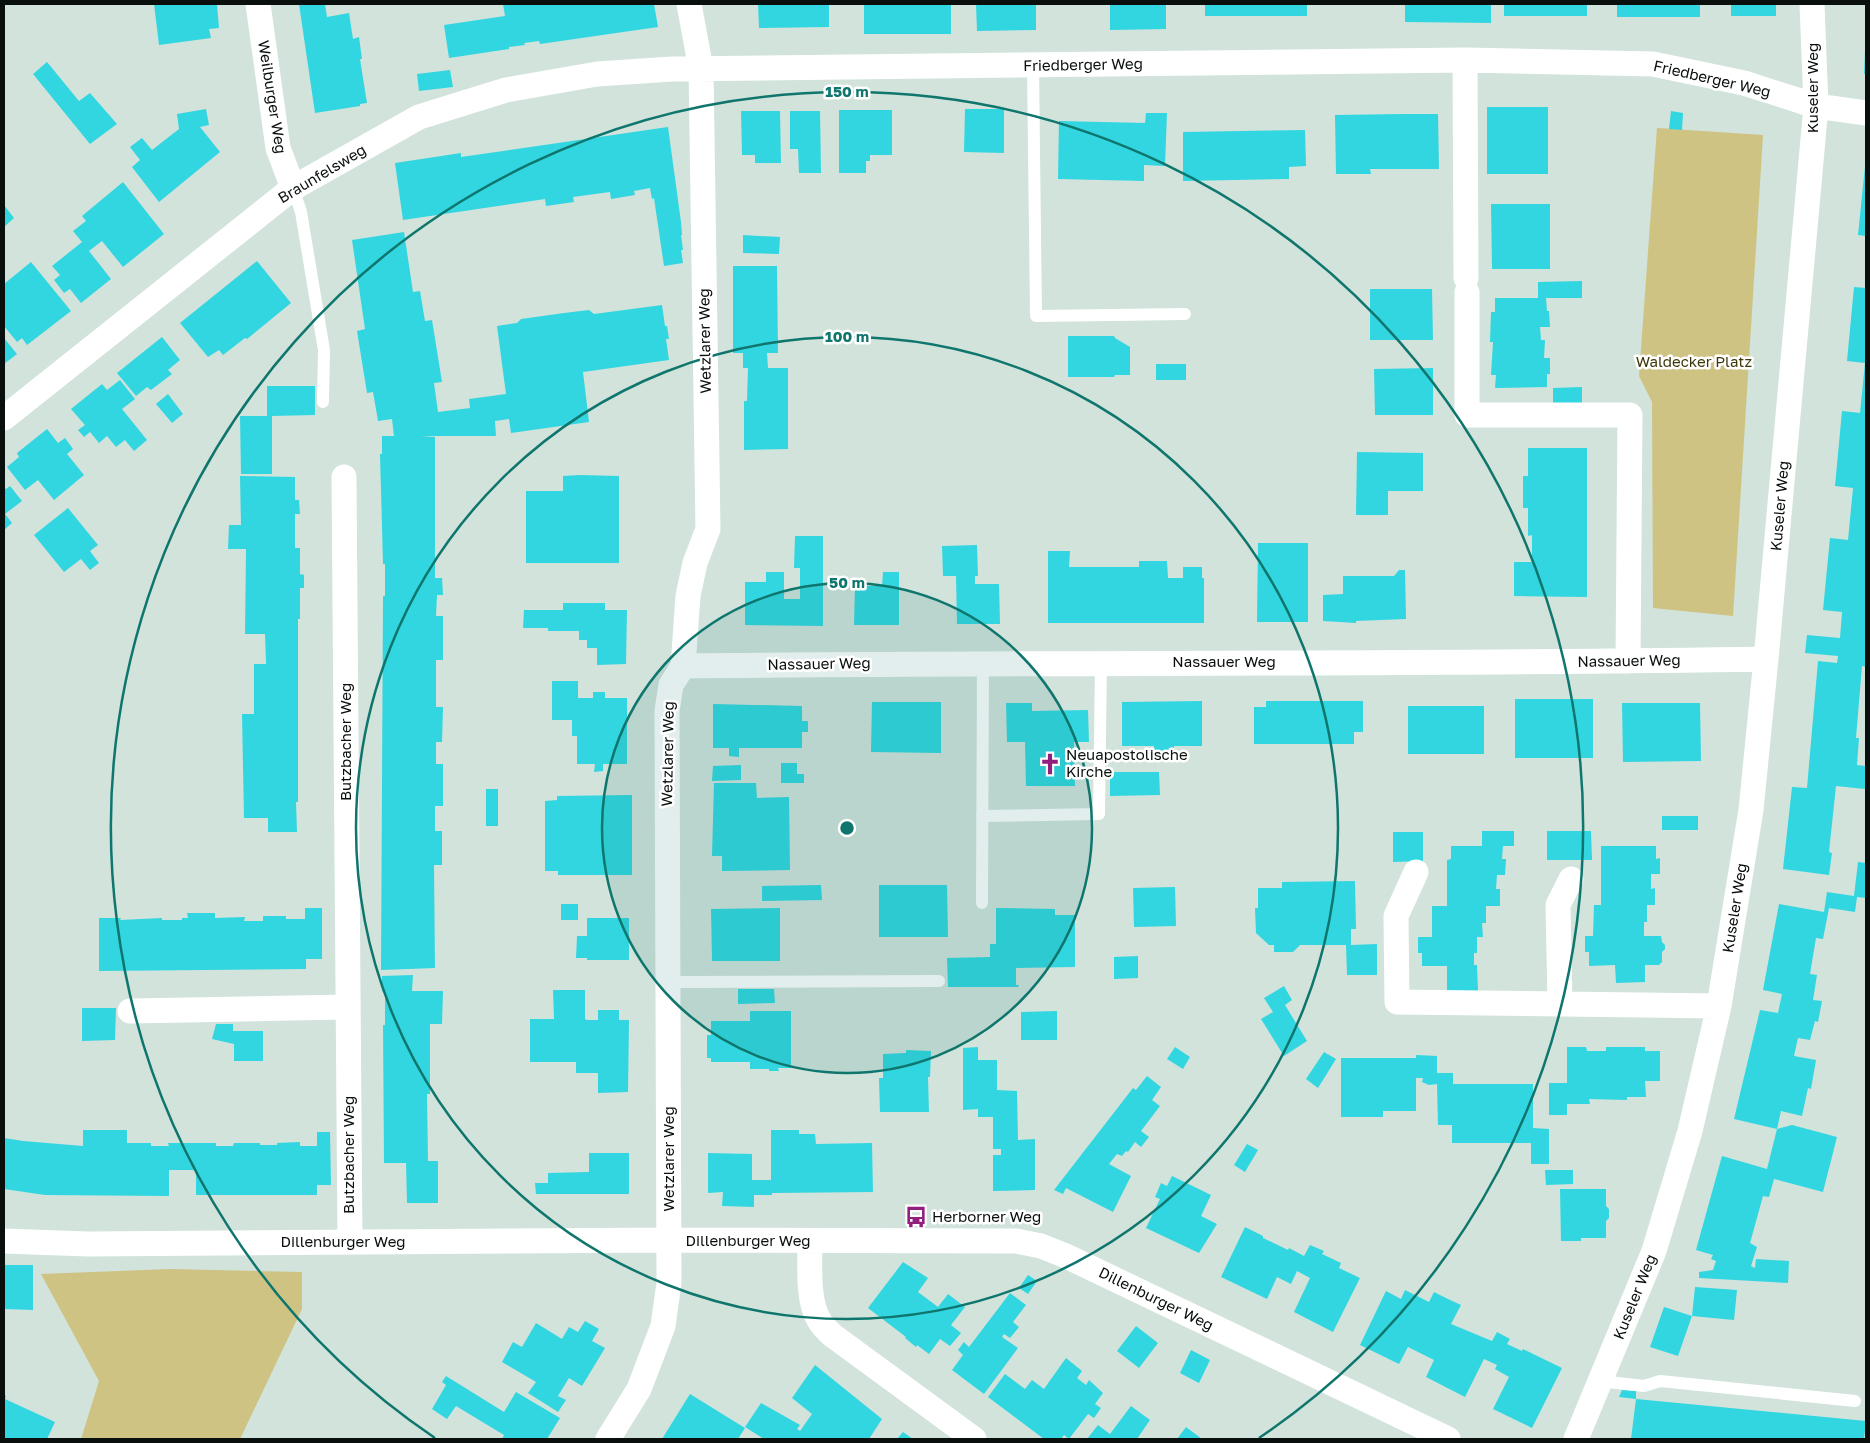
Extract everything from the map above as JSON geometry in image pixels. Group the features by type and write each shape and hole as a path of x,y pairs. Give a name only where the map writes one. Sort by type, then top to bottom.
{"street":[{"name":"Weilburger Weg","path":"258,4 278,148 293,188"},
{"name":"Wetzlarer Weg","path":"608,1439 639,1389 663,1326 669,1283 666,711 671,685 682,666 688,596 695,563 708,529 701,69 689,4"},
{"name":"Kuseler Weg","path":"1576,1439 1654,1251 1690,1131 1719,1006 1751,810 1766,659 1816,106 1812,4"},
{"name":"Friedberger Weg","path":"701,69 1465,60 1653,64 1744,83 1816,106 1866,113"},
{"path":"1465,60 1467,415 1630,415 1628,661"},
{"name":"Braunfelsweg","path":"4,418 293,188 419,117 506,90 597,74 672,68 701,69"},
{"name":"Butzbacher Weg","path":"344,477 350,1242"},
{"name":"Nassauer Weg","path":"682,666 1766,659"},
{"path":"1416,872 1396,916 1397,1002 1719,1006"},
{"path":"1560,1003 1558,905 1571,879"},
{"path":"130,1011 348,1007"},
{"name":"Dillenburger Weg","path":"4,1241 88,1244 670,1240 990,1240 1016,1242 1041,1246 1066,1256 1448,1439"},
{"path":"810,1241 811,1286 814,1310 819,1322 832,1335 974,1439"}],"lane":[{"path":"1033,65 1036,316 1185,314"},
{"path":"293,188 301,212 324,350 323,402"},
{"path":"982,816 1099,814 1101,662"},
{"path":"982,903 983,663"},
{"path":"668,982 939,981"},
{"path":"1600,1381 1644,1386 1660,1381 1855,1401"}],"green space":[{"name":"Waldecker Platz","path":"1657,128 1763,135 1733,616 1653,608 1652,402 1639,376"},
{"path":"170,1269 302,1272 302,1309 240,1439 81,1439 99,1381 41,1274"}],"building":[{"path":"154,4 217,4 219,28 209,29 211,38 159,45"},
{"path":"299,4 325,4 327,17 349,13 353,39 359,37 362,59 360,59 367,103 360,104 360,106 315,113"},
{"path":"503,4 654,4 658,27 540,44 539,41 524,43 525,45 509,47 509,49 449,58 444,25 505,16"},
{"path":"758,4 829,4 829,27 759,28"},
{"path":"864,4 951,4 951,34 864,34"},
{"path":"976,4 1036,4 1036,30 977,31"},
{"path":"1110,4 1166,4 1166,29 1110,30"},
{"path":"1205,4 1307,4 1307,16 1205,16"},
{"path":"1405,4 1491,4 1491,23 1405,22"},
{"path":"1504,4 1587,4 1587,16 1504,16"},
{"path":"1617,4 1700,4 1700,17 1617,17"},
{"path":"1731,4 1776,4 1776,16 1731,16"},
{"path":"1865,51 1866,74 1864,74"},
{"path":"47,62 79,101 90,93 117,124 90,144 33,74"},
{"path":"450,70 453,87 419,91 417,74"},
{"path":"1487,107 1548,107 1548,174 1487,174"},
{"path":"206,109 209,125 200,127 220,152 159,202 132,167 140,160 130,147 142,138 152,150 179,129 177,114"},
{"path":"965,109 1004,109 1004,153 964,152"},
{"path":"839,110 892,110 892,155 870,155 870,161 866,161 866,173 839,173"},
{"path":"741,111 780,111 781,163 755,163 755,155 742,155"},
{"path":"790,111 820,111 821,173 799,173 798,149 790,149"},
{"path":"1671,111 1683,113 1682,130 1669,129"},
{"path":"1146,113 1167,113 1165,166 1144,165 1144,181 1058,179 1059,121 1145,123"},
{"path":"1438,114 1439,169 1370,169 1371,174 1336,174 1335,115"},
{"path":"668,127 681,222 683,263 664,266 654,198 652,199 650,188 634,191 635,195 611,199 610,192 573,197 574,202 546,206 545,199 403,220 395,163 461,153 461,157"},
{"path":"1305,130 1306,166 1289,167 1289,179 1183,181 1183,132"},
{"path":"1866,166 1866,236 1858,235"},
{"path":"123,182 164,234 123,267 102,241 89,251 111,279 81,303 70,289 64,293 54,280 60,275 52,266 82,242 73,231 86,221 82,216"},
{"path":"1491,204 1550,204 1550,269 1492,269"},
{"path":"4,205 14,218 4,227"},
{"path":"404,232 413,292 420,291 425,321 432,320 442,382 434,383 438,412 470,408 469,399 506,394 497,326 517,323 521,319 589,310 594,314 662,305 669,339 666,339 669,360 583,372 589,422 511,433 509,419 495,421 496,436 421,436 435,437 435,578 442,578 443,595 437,595 436,616 443,616 443,660 436,660 436,707 443,707 442,742 436,742 436,764 443,764 443,806 435,806 435,831 442,831 442,865 434,865 435,968 381,970 383,596 385,596 385,564 383,564 380,454 382,454 382,436 394,436 392,419 378,421 373,392 367,393 357,331 365,329 352,240"},
{"path":"743,235 780,237 779,254 743,253"},
{"path":"257,261 291,303 247,339 245,338 223,355 219,350 208,357 180,323"},
{"path":"31,262 71,311 27,345 22,338 17,342 4,326 4,284"},
{"path":"733,266 777,266 778,353 767,353 768,368 788,368 788,449 744,450 744,401 747,401 748,368 743,368 743,353 733,353"},
{"path":"1582,281 1582,298 1546,298 1550,327 1540,327 1541,340 1545,340 1544,358 1550,358 1550,374 1547,374 1547,387 1495,388 1496,375 1491,375 1493,342 1490,342 1491,312 1495,312 1495,298 1538,298 1538,282"},
{"path":"1854,287 1866,288 1866,667 1862,666 1856,738 1859,738 1857,765 1866,766 1866,777 1865,789 1836,786 1829,852 1832,853 1829,875 1783,869 1792,787 1807,788 1818,661 1837,663 1838,656 1805,653 1807,635 1840,638 1842,612 1823,610 1830,538 1848,540 1853,488 1835,486 1842,411 1860,413 1865,363 1847,361"},
{"path":"1370,289 1432,289 1433,340 1370,340"},
{"path":"1068,336 1114,336 1130,347 1130,375 1068,377"},
{"path":"162,337 180,360 168,370 172,374 151,390 147,387 136,396 117,373"},
{"path":"4,338 17,354 4,364"},
{"path":"1156,364 1186,364 1186,380 1156,380"},
{"path":"1433,368 1433,415 1375,415 1374,369"},
{"path":"120,380 135,399 122,409 147,440 134,451 125,440 116,447 107,436 99,443 90,432 84,437 78,430 85,425 71,409 102,384 107,390"},
{"path":"267,386 315,386 315,415 272,416 272,474 241,474 240,416 267,416"},
{"path":"1582,387 1582,404 1553,404 1553,388"},
{"path":"168,394 183,414 172,423 156,404"},
{"path":"47,429 58,443 65,438 73,449 67,454 84,475 54,500 38,480 25,490 7,467 19,457 17,453"},
{"path":"1528,448 1587,448 1587,597 1514,596 1514,562 1532,562 1532,535 1528,536 1528,508 1523,508 1523,476 1528,476"},
{"path":"1357,452 1423,453 1423,491 1388,491 1388,515 1356,515"},
{"path":"240,476 295,477 295,500 299,500 300,514 295,514 295,548 300,548 300,574 304,575 304,588 300,588 300,619 298,619 297,832 268,832 268,818 244,818 242,714 254,714 254,664 266,664 266,662 265,634 245,634 246,549 228,549 229,525 241,525"},
{"path":"563,476 619,476 619,563 526,563 526,491 563,491"},
{"path":"10,486 22,501 5,514 12,523 4,530 4,487 6,489"},
{"path":"68,508 98,545 90,551 99,563 90,570 81,559 64,572 34,535"},
{"path":"795,536 823,536 823,626 745,625 745,582 766,582 766,572 784,572 784,599 800,599 800,568 794,568"},
{"path":"1258,543 1308,543 1308,622 1257,622"},
{"path":"977,545 978,576 975,576 975,584 999,584 1000,624 957,624 956,576 943,576 942,546"},
{"path":"1048,551 1070,551 1069,567 1139,567 1139,561 1167,561 1168,578 1183,578 1183,567 1202,567 1202,578 1204,578 1204,623 1048,623"},
{"path":"1399,570 1405,570 1406,619 1356,621 1356,623 1323,621 1323,595 1343,594 1343,576 1394,576"},
{"path":"883,572 899,572 899,625 854,625 855,586 882,586"},
{"path":"563,603 605,603 605,610 627,610 626,664 597,665 597,648 587,648 587,640 579,640 579,631 548,631 548,628 523,628 524,610 563,610"},
{"path":"552,681 578,681 578,698 593,698 593,692 605,692 605,698 627,698 627,764 603,764 603,771 594,772 595,764 577,764 577,736 572,736 572,720 552,720"},
{"path":"1515,699 1593,699 1593,758 1515,758"},
{"path":"1202,701 1202,746 1174,746 1174,757 1155,757 1154,746 1122,746 1122,702"},
{"path":"1266,701 1363,701 1363,732 1354,732 1354,744 1254,744 1254,707 1266,707"},
{"path":"872,702 941,702 941,753 871,752"},
{"name":"Neuapostolische Kirche","path":"1006,703 1032,703 1032,711 1088,710 1089,742 1074,742 1075,786 1026,786 1025,742 1007,742"},
{"path":"1622,703 1700,703 1701,761 1623,762"},
{"path":"713,704 802,706 802,721 808,721 808,732 802,732 802,748 739,748 739,757 729,756 729,748 713,748"},
{"path":"1408,706 1484,706 1484,754 1408,754"},
{"path":"781,763 797,763 797,774 804,774 804,783 781,783"},
{"path":"741,765 741,780 712,781 713,766"},
{"path":"1110,772 1159,772 1160,795 1110,796"},
{"path":"714,783 756,783 757,798 789,797 790,870 722,871 722,856 712,856"},
{"path":"486,789 498,789 498,826 486,826"},
{"path":"632,795 632,875 558,875 558,871 545,871 545,801 557,800 557,796"},
{"path":"1662,816 1698,816 1698,830 1662,830"},
{"path":"1482,831 1514,831 1514,846 1503,846 1502,859 1506,859 1505,875 1497,875 1496,889 1500,889 1500,906 1486,906 1486,923 1482,923 1483,937 1477,937 1477,953 1474,953 1474,965 1477,965 1478,991 1447,992 1447,966 1422,966 1422,953 1418,953 1418,937 1432,937 1432,906 1447,906 1447,860 1451,859 1451,846 1482,846"},
{"path":"1547,831 1591,831 1592,860 1547,860"},
{"path":"1393,832 1423,832 1423,861 1393,862"},
{"path":"1601,846 1656,846 1656,859 1660,858 1660,874 1651,874 1651,889 1655,888 1655,905 1647,905 1647,922 1644,922 1644,936 1661,936 1665,949 1662,952 1662,962 1659,965 1645,965 1645,982 1616,983 1615,965 1589,966 1589,952 1585,952 1585,936 1593,936 1594,905 1601,905"},
{"path":"1858,862 1866,863 1866,898 1857,897 1855,912 1829,908 1823,939 1816,938 1810,974 1817,975 1813,1000 1822,1001 1818,1022 1815,1021 1810,1040 1798,1038 1794,1056 1816,1060 1811,1089 1808,1088 1802,1116 1781,1111 1777,1129 1734,1119 1760,1010 1778,1013 1782,994 1763,990 1779,904 1824,912 1827,892 1854,896"},
{"path":"1355,881 1356,929 1351,929 1351,945 1377,944 1377,975 1347,975 1346,945 1300,945 1293,952 1274,952 1274,945 1269,945 1256,933 1255,908 1258,908 1258,888 1282,888 1282,882"},
{"path":"821,885 822,900 762,901 762,886"},
{"path":"879,885 947,885 948,937 879,937"},
{"path":"1175,887 1176,926 1134,927 1133,888"},
{"path":"561,904 578,904 578,920 561,920"},
{"path":"305,908 322,908 322,959 306,959 306,969 99,971 99,918 121,918 120,920 162,918 162,920 182,920 182,918 188,918 187,913 215,913 215,918 245,917 244,921 263,921 263,916 286,916 286,919 305,919"},
{"path":"780,908 780,961 712,961 711,909"},
{"path":"996,908 1055,909 1055,915 1075,915 1075,967 1016,968 1016,985 1019,985 1018,987 948,987 947,958 990,957 990,944 996,944"},
{"path":"587,918 629,918 629,960 587,960 587,958 576,958 577,936 587,936"},
{"path":"1138,956 1138,978 1114,979 1114,957"},
{"path":"413,975 412,991 443,991 442,1024 430,1024 430,1094 427,1094 428,1161 438,1161 438,1203 407,1203 406,1163 384,1163 383,1025 385,1025 385,991 382,991 382,976"},
{"path":"1284,986 1292,1000 1285,1005 1307,1041 1284,1056 1261,1019 1273,1012 1264,998"},
{"path":"738,989 774,989 775,1003 738,1004"},
{"path":"553,990 585,990 585,1019 587,1020 598,1020 598,1010 619,1010 619,1020 629,1020 628,1092 598,1093 598,1073 576,1073 576,1062 530,1062 530,1019 554,1019"},
{"path":"82,1008 116,1008 115,1040 82,1041"},
{"path":"750,1011 791,1011 791,1068 778,1068 779,1071 750,1069 750,1062 711,1062 711,1058 707,1058 707,1035 711,1035 711,1021 750,1021"},
{"path":"1057,1011 1057,1040 1021,1040 1021,1012"},
{"path":"216,1024 233,1024 233,1031 263,1031 263,1061 234,1061 234,1044 212,1039"},
{"path":"978,1047 978,1060 997,1060 997,1090 1017,1091 1018,1140 1035,1139 1035,1190 993,1191 993,1155 1001,1155 1001,1149 993,1149 993,1117 978,1117 978,1109 963,1110 963,1048"},
{"path":"1175,1047 1190,1057 1183,1069 1167,1059"},
{"path":"1567,1047 1586,1047 1587,1051 1606,1051 1606,1047 1645,1047 1645,1051 1660,1051 1660,1081 1645,1081 1646,1097 1627,1097 1627,1100 1589,1099 1590,1104 1567,1104 1567,1115 1549,1115 1549,1083 1567,1083"},
{"path":"906,1050 931,1051 930,1077 928,1077 929,1112 880,1112 879,1078 883,1078 883,1054 906,1053"},
{"path":"1324,1052 1336,1059 1318,1088 1306,1079"},
{"path":"1416,1055 1437,1056 1437,1073 1453,1073 1453,1084 1533,1084 1533,1128 1549,1129 1549,1164 1531,1164 1531,1143 1452,1143 1452,1125 1438,1125 1437,1084 1429,1085 1422,1082 1423,1078 1416,1078 1416,1111 1383,1111 1383,1117 1341,1117 1341,1058 1416,1058"},
{"path":"1147,1076 1161,1087 1152,1100 1160,1106 1141,1131 1149,1137 1141,1147 1135,1142 1128,1152 1126,1151 1122,1156 1117,1154 1109,1164 1131,1176 1113,1212 1066,1188 1063,1194 1054,1190 1133,1088 1136,1090"},
{"path":"1792,1125 1837,1137 1823,1192 1774,1179 1769,1197 1763,1196 1750,1243 1757,1247 1751,1266 1755,1268 1756,1259 1789,1261 1788,1283 1699,1278 1699,1272 1713,1270 1716,1261 1711,1259 1713,1255 1696,1250 1722,1156 1767,1169 1777,1129"},
{"path":"83,1130 127,1130 127,1143 151,1143 151,1146 169,1146 168,1143 216,1143 216,1146 233,1146 234,1143 277,1145 277,1143 300,1142 300,1146 317,1146 317,1132 330,1132 331,1185 317,1185 317,1195 196,1195 196,1170 169,1170 169,1196 45,1195 4,1189 4,1138 83,1146"},
{"path":"771,1130 799,1130 799,1134 815,1134 816,1144 872,1143 873,1192 772,1193 772,1195 754,1195 754,1207 722,1206 723,1192 708,1193 708,1153 752,1154 752,1180 771,1180"},
{"path":"1247,1144 1258,1150 1245,1172 1234,1165"},
{"path":"589,1153 629,1153 629,1194 536,1194 535,1183 548,1183 548,1173 589,1172"},
{"path":"1545,1170 1573,1170 1573,1184 1546,1185"},
{"path":"1172,1176 1211,1195 1201,1216 1217,1224 1199,1253 1146,1228 1160,1199 1155,1197 1161,1183 1167,1186"},
{"path":"1560,1189 1606,1189 1606,1206 1609,1209 1609,1218 1606,1221 1606,1238 1581,1238 1581,1241 1561,1241"},
{"path":"1245,1227 1263,1236 1263,1238 1304,1256 1310,1245 1324,1251 1322,1254 1341,1263 1339,1268 1360,1278 1333,1332 1294,1312 1310,1278 1297,1271 1291,1284 1277,1277 1267,1299 1221,1277"},
{"path":"903,1262 928,1278 918,1292 938,1307 948,1294 965,1307 951,1325 961,1333 950,1346 940,1339 929,1354 917,1345 916,1347 868,1308"},
{"path":"4,1265 33,1265 33,1310 4,1309"},
{"path":"1028,1275 1037,1281 1028,1294 1019,1288"},
{"path":"1695,1287 1737,1290 1734,1320 1692,1316"},
{"path":"1405,1290 1429,1302 1434,1292 1461,1305 1451,1324 1492,1341 1497,1332 1510,1339 1507,1344 1522,1351 1523,1349 1562,1368 1532,1428 1493,1409 1509,1377 1495,1369 1497,1365 1484,1359 1465,1397 1426,1377 1434,1360 1408,1347 1399,1364 1360,1345 1386,1291 1401,1299"},
{"path":"1010,1293 1026,1305 1013,1322 1019,1327 1010,1338 1004,1334 1002,1337 1018,1348 984,1394 952,1370 963,1355 958,1350 964,1342 969,1347"},
{"path":"1664,1307 1692,1316 1678,1356 1650,1347"},
{"path":"585,1321 599,1329 592,1341 605,1348 582,1386 569,1378 558,1396 566,1400 558,1412 528,1393 536,1382 502,1362 513,1342 522,1347 536,1323 562,1339 569,1327 578,1332"},
{"path":"1136,1326 1158,1343 1139,1368 1117,1351"},
{"path":"1191,1350 1210,1360 1199,1383 1180,1373"},
{"path":"1066,1358 1082,1371 1077,1378 1086,1385 1089,1380 1103,1393 1095,1404 1101,1408 1094,1418 1088,1414 1069,1439 1064,1435 1061,1439 1044,1439 988,1397 1005,1374 1025,1389 1032,1380 1044,1389"},
{"path":"815,1365 882,1419 869,1439 764,1439 745,1427 761,1403 800,1425 797,1429 800,1431 812,1414 792,1398"},
{"path":"446,1376 504,1412 516,1392 560,1418 547,1439 502,1439 504,1435 456,1406 447,1419 432,1409 446,1385 442,1382"},
{"path":"1622,1390 1636,1391 1636,1399 1619,1397"},
{"path":"4,1394 6,1396 5,1399 55,1422 47,1439 4,1439"},
{"path":"690,1394 745,1428 738,1439 662,1439"},
{"path":"1636,1399 1866,1421 1864,1439 1631,1439"},
{"path":"1131,1406 1150,1420 1137,1439 1087,1439 1098,1425 1110,1434"},
{"path":"1186,1427 1202,1439 1177,1439"},
{"path":"903,1432 913,1439 897,1439"}],"place":[{"name":"Neuapostolische Kirche","path":"1050,764"},
{"name":"Herborner Weg","path":"916,1217"}]}
